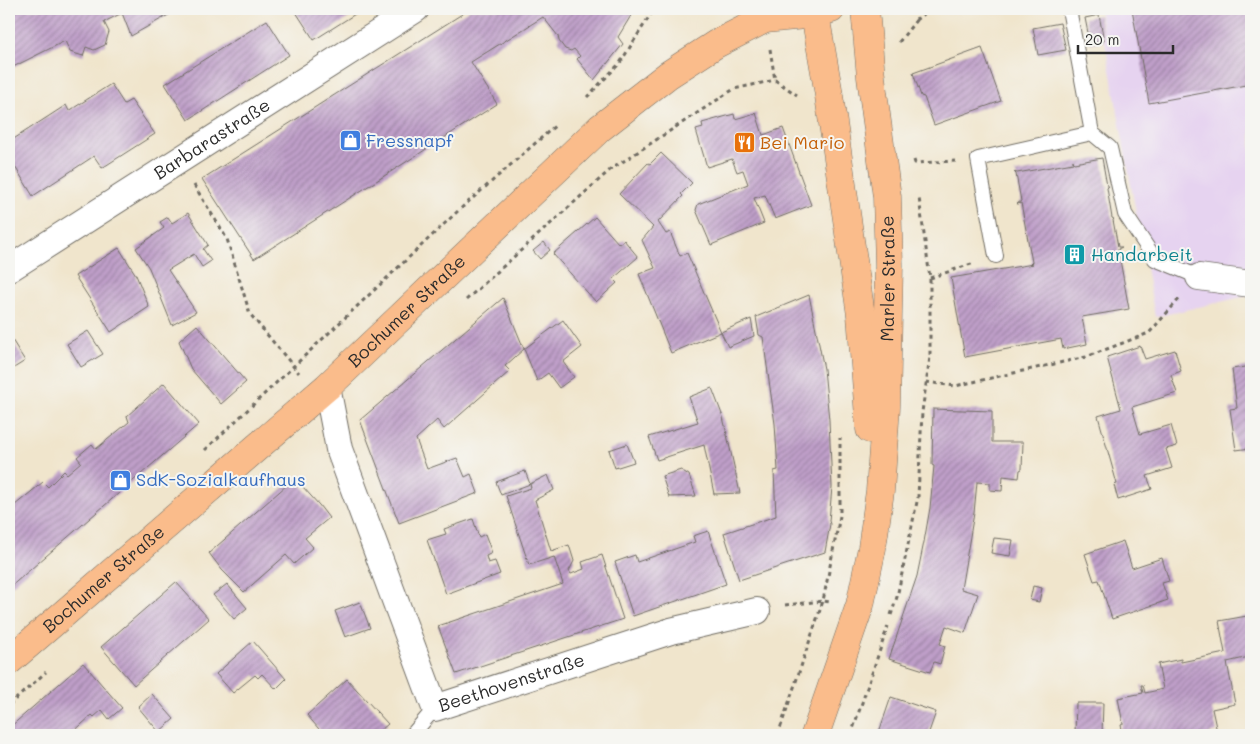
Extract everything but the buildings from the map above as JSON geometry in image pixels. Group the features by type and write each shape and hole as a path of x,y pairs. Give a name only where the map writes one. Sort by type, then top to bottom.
{"main road":[{"name":"Marler Straße","path":"815,735 860,605 872,548 880,491 886,407 889,265 887,198 871,77 865,9"},
{"name":"Marler Straße","path":"820,10 828,89 861,314 872,464 872,548"},
{"name":"Bochumer Straße","path":"9,662 322,391 600,128 668,75 716,44 765,19 820,10"}],"street":[{"name":"Barbarastraße","path":"9,269 416,9"},
{"path":"1199,277 1251,284"},
{"name":"Beethovenstraße","path":"322,391 339,449 435,708 671,631 757,611"}],"lane":[{"path":"1069,9 1092,134 1110,148 1125,214 1155,259 1199,277"},
{"path":"996,256 978,159 1092,134"},
{"path":"412,735 435,708"}],"path":[{"path":"581,102 620,63 654,9"},
{"path":"916,9 918,19"},
{"path":"899,51 900,42 918,19 930,10 935,9"},
{"path":"775,80 798,96"},
{"path":"201,453 458,211 560,121"},
{"path":"913,153 916,172"},
{"path":"915,163 978,159"},
{"path":"178,162 227,239 250,314 293,366 322,391"},
{"path":"918,192 930,278 996,256"},
{"path":"926,382 955,386 1086,357 1149,333 1162,319"},
{"path":"778,735 823,601 840,516 840,433"},
{"path":"757,611 771,607 823,601 860,605"}],"shaded area":[{"path":"1099,9 1251,9 1251,295 1155,317"}],"place":[{"name":"Fressnapf","path":"350,141"},
{"name":"Bei Mario","path":"744,143"},
{"name":"Handarbeit","path":"1075,255"},
{"name":"SdK-Sozialkaufhaus","path":"120,480"}]}
